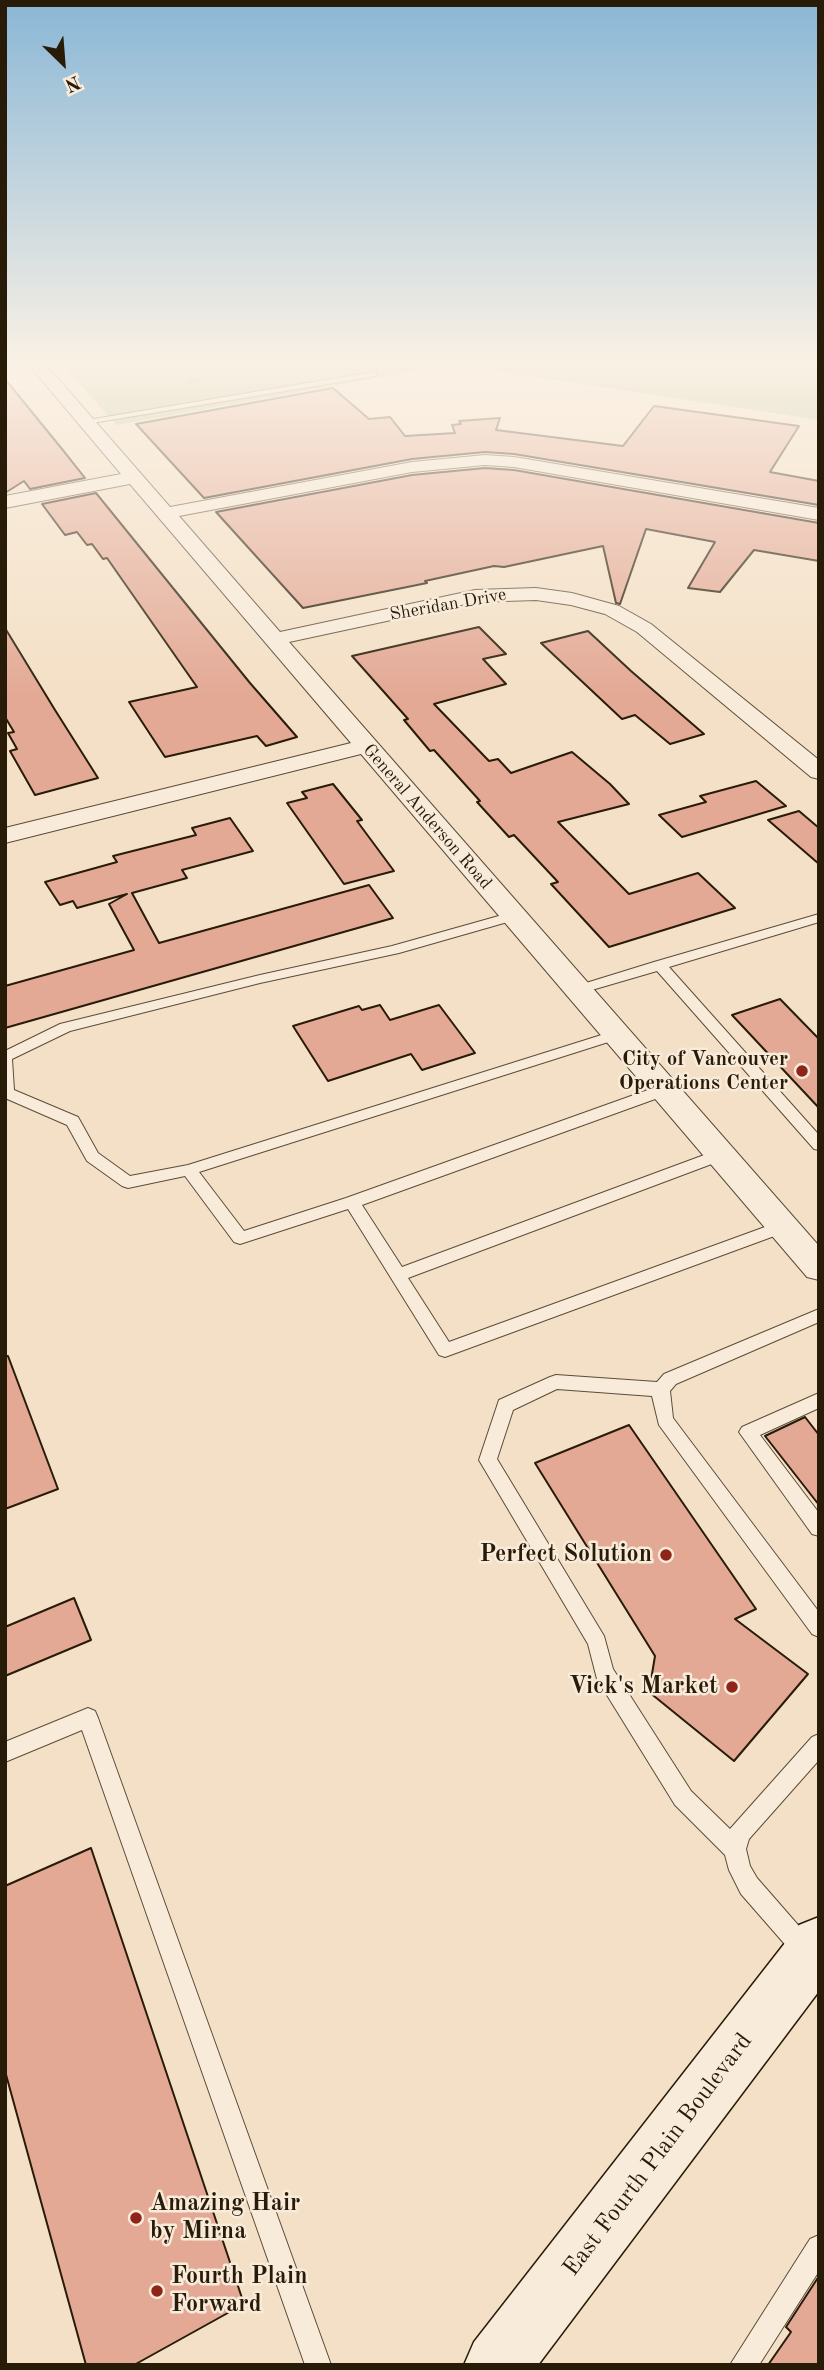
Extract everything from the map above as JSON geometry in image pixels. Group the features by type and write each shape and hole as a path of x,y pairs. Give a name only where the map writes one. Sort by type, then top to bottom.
{"main road":[{"name":"East Fourth Plain Boulevard","path":"497,2365 814,1951"}],"street":[{"path":"166,513 366,476"},
{"path":"595,476 819,514"},
{"path":"5,502 135,477"},
{"name":"General Anderson Road","path":"135,477 819,1268"},
{"name":"Sheridan Drive","path":"275,639 475,596 536,594 572,600 612,610 644,628 819,772"},
{"path":"5,836 365,746"}],"lane":[{"path":"513,916 394,950 260,979 65,1027 5,1057 7,1093 73,1121 92,1157 128,1182 189,1170 616,1035"},
{"path":"578,990 819,918"},
{"path":"659,965 819,1145"},
{"path":"189,1170 240,1238 352,1202 664,1090"},
{"path":"398,1275 720,1155"},
{"path":"352,1202 445,1350 782,1227"},
{"path":"816,1621 665,1420 661,1389 670,1379 819,1315"},
{"path":"661,1389 556,1382 506,1405 488,1460 597,1642 604,1672 683,1798 737,1841 740,1870 749,1886 814,1951"},
{"path":"819,1400 748,1432 819,1528"},
{"path":"5,1752 88,1718 318,2365"},
{"path":"737,1841 819,1744"},
{"path":"743,2365 819,2248"}],"building":[{"path":"5,476 83,476 85,478 30,489 24,481 5,493"},
{"path":"183,476 323,476 204,498"},
{"path":"409,476 546,476 819,523 819,561 754,550 720,592 688,588 715,542 646,529 620,604 616,603 603,546 504,567 494,566 425,581 427,583 303,608 216,512"},
{"path":"643,476 790,476 819,481 819,505"},
{"path":"96,493 297,737 266,746 257,736 165,757 129,702 197,687 107,558 103,559 92,544 87,545 77,532 65,535 42,504"},
{"path":"479,627 506,654 483,659 506,684 434,704 489,761 498,759 511,773 572,752 610,784 629,804 558,822 629,894 698,873 735,908 609,947 551,884 558,882 514,835 509,837 434,750 430,751 404,720 408,719 352,656"},
{"path":"5,628 98,778 35,795 10,751 17,749 8,733 14,732 5,717"},
{"path":"588,631 704,734 670,744 635,715 622,719 541,643"},
{"path":"756,781 786,806 682,837 659,815 706,802 700,796"},
{"path":"333,784 362,820 357,821 394,871 344,884 287,803 307,798 302,792"},
{"path":"799,811 819,828 819,864 768,820"},
{"path":"230,818 253,851 182,870 187,878 132,893 159,943 369,885 393,918 5,1028 5,986 134,950 109,904 127,894 77,908 73,901 60,905 45,882 117,862 113,856 196,835 192,828"},
{"name":"City of Vancouver Operations Center","path":"780,999 819,1039 819,1108 732,1015"},
{"path":"380,1005 390,1020 439,1005 475,1053 422,1070 411,1054 328,1081 293,1026 359,1006 362,1010"},
{"path":"5,1356 8,1356 58,1489 5,1509"},
{"path":"805,1417 819,1435 819,1505 765,1436"},
{"path":"629,1425 756,1609 735,1619 808,1674 734,1761 649,1692 655,1656 535,1463"},
{"path":"74,1598 91,1640 5,1676 5,1627"},
{"path":"91,1848 244,2304 134,2365 86,2365 5,2071 5,1886"},
{"path":"819,2276 819,2365 768,2365 791,2332 786,2327"}],"place":[{"name":"City of Vancouver Operations Center","path":"802,1071"},
{"name":"Perfect Solution","path":"666,1555"},
{"name":"Vick's Market","path":"732,1687"},
{"name":"Amazing Hair by Mirna","path":"136,2218"},
{"name":"Fourth Plain Forward","path":"157,2291"}]}
